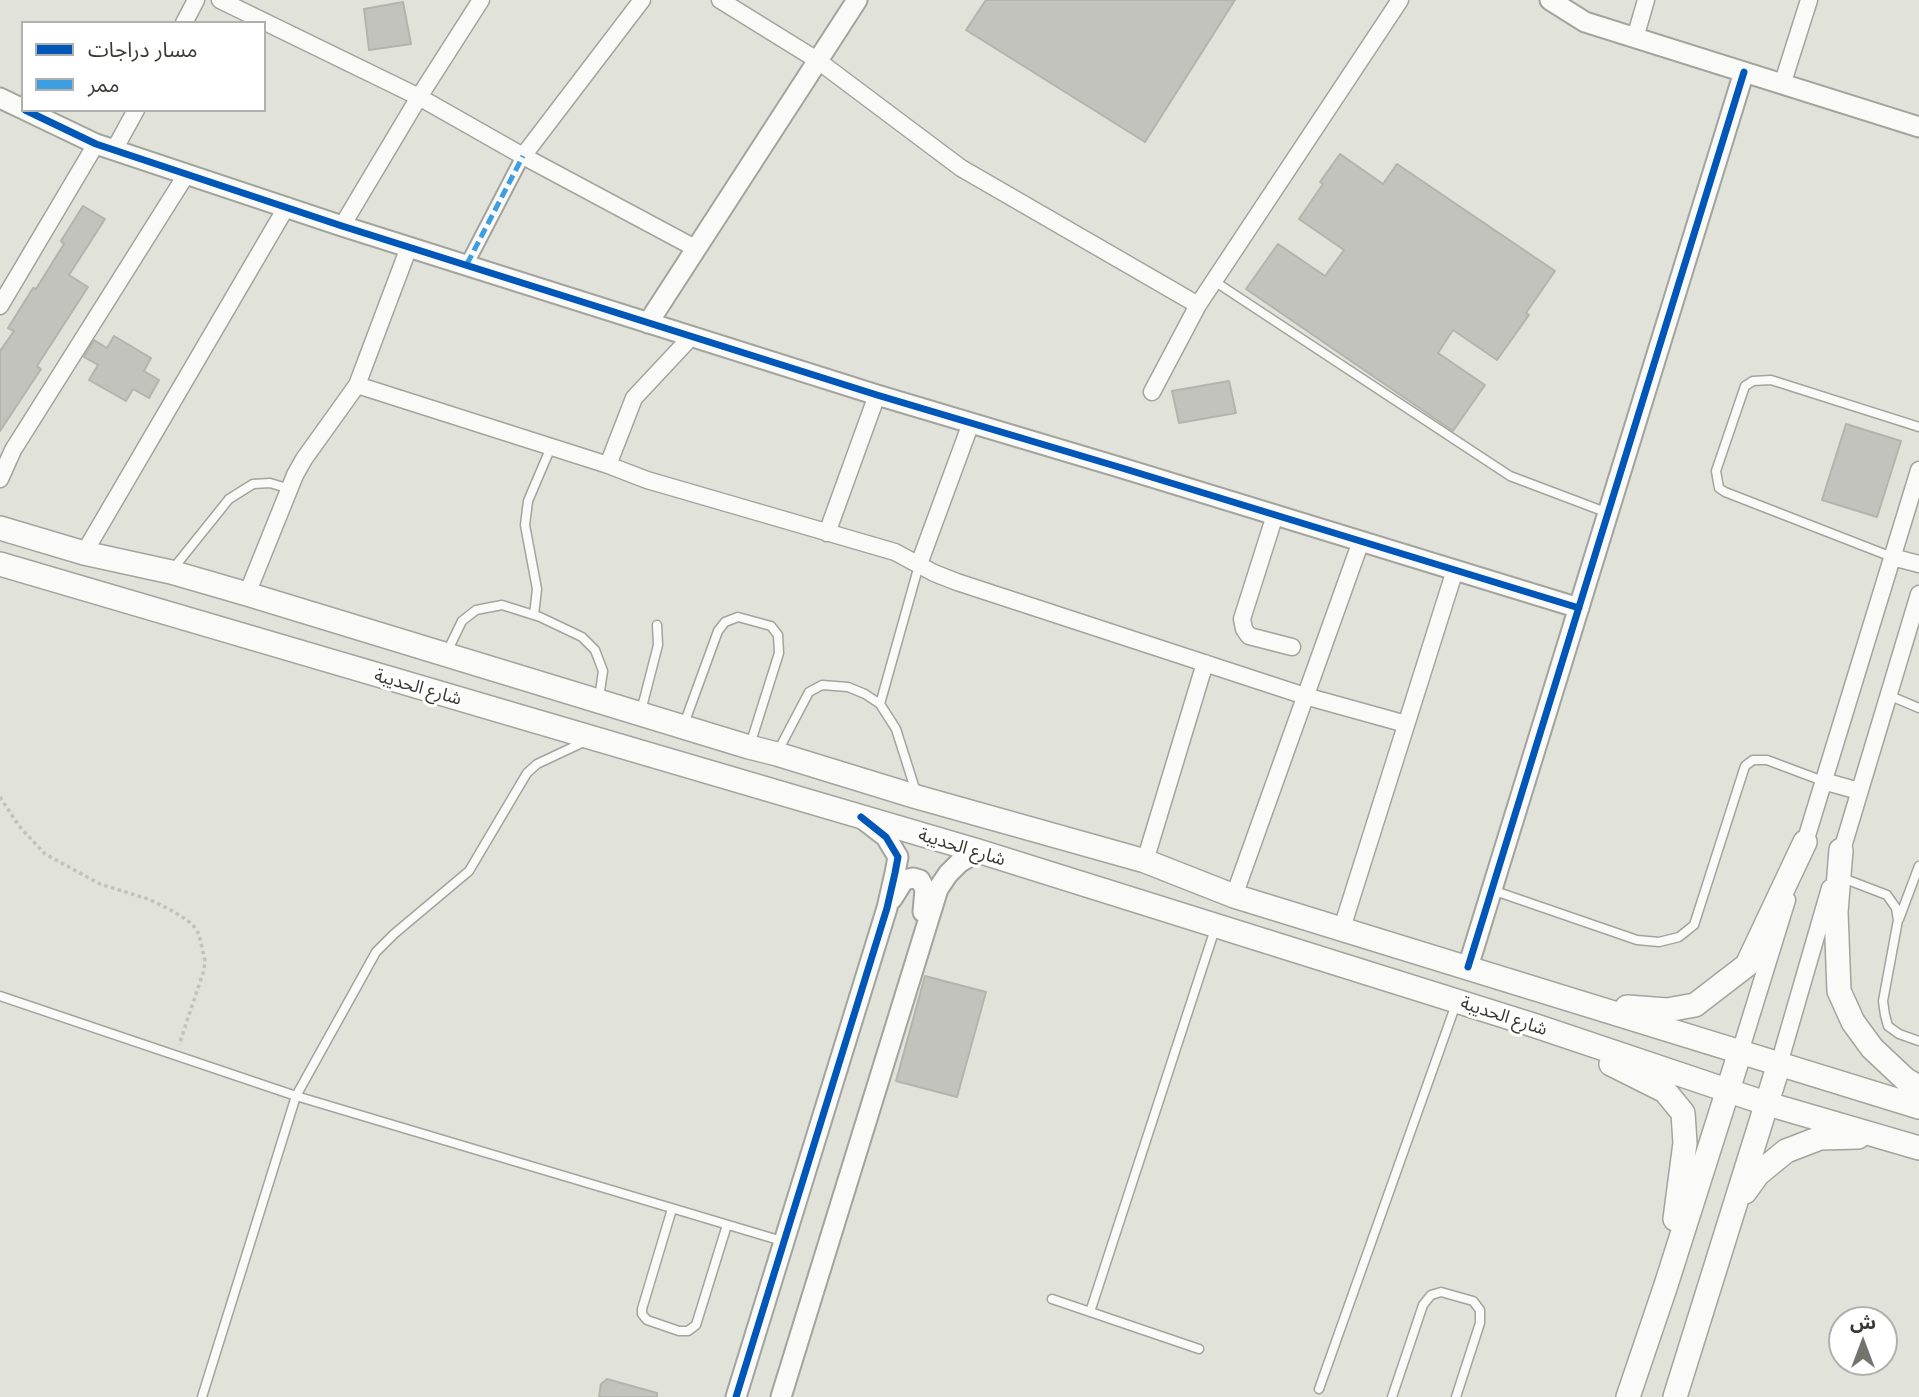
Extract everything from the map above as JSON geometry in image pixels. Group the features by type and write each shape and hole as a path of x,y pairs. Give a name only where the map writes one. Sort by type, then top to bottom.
{"main road":[{"name":"شارع الحديبة","path":"0,528 84,553 171,572 247,594 917,797 1145,861 1234,896 1919,1107"},
{"name":"شارع الحديبة","path":"0,565 978,851 1533,1025 1768,1104 1919,1148"},
{"path":"1589,1005 1667,1010 1695,1005 1747,965 1805,842"},
{"path":"1841,850 1836,912 1839,991 1853,1022 1872,1048 1906,1080 1919,1087"},
{"path":"1533,1025 1665,1091 1683,1113 1685,1143 1666,1285"},
{"path":"1628,1397 1740,1052"},
{"path":"1675,1397 1779,1064"},
{"path":"1733,1209 1758,1174 1786,1151 1820,1138 1884,1137"}],"street":[{"path":"185,21 196,0"},
{"path":"220,0 263,21"},
{"path":"342,226 481,0"},
{"path":"467,264 523,156 642,0"},
{"path":"720,0 817,60 961,168 1198,305"},
{"path":"648,323 857,0"},
{"path":"1152,392 1198,305 1400,0"},
{"path":"1550,0 1585,22 1919,127"},
{"path":"1635,37 1646,0"},
{"path":"1782,85 1810,0"},
{"path":"266,22 419,97 695,248"},
{"path":"1468,967 1744,72"},
{"path":"0,98 21,108"},
{"path":"28,112 105,147 342,226 877,395 1579,608"},
{"path":"0,306 105,147 134,112"},
{"path":"0,479 13,450 186,175"},
{"path":"84,553 287,206"},
{"path":"247,594 289,489 304,459 357,385 409,247"},
{"path":"608,465 634,398 692,336"},
{"path":"357,385 608,465 647,480 895,552 957,582 1305,696 1406,724"},
{"path":"828,533 877,395"},
{"path":"919,565 971,423"},
{"path":"1740,1052 1919,470"},
{"path":"1275,515 1242,619 1249,636 1292,647"},
{"path":"1234,896 1361,541"},
{"path":"1892,556 1919,564"},
{"path":"1342,928 1454,570"},
{"path":"1779,1064 1919,594"},
{"path":"1145,861 1205,663"},
{"path":"1823,781 1859,791"},
{"path":"736,1397 887,908 898,857 886,837 861,817"},
{"path":"780,1397 938,889 959,863 978,851"},
{"path":"887,908 904,880 920,880 925,888 922,944"}],"lane":[{"path":"1214,281 1510,476 1608,513"},
{"path":"1892,556 1725,492 1720,488 1716,471 1745,386 1753,381 1771,380 1919,428"},
{"path":"534,615 537,589 525,525 528,501 551,447"},
{"path":"171,572 229,499 253,484 270,483 289,489"},
{"path":"880,704 919,565"},
{"path":"446,655 462,621 476,610 502,605 534,615 582,638 595,650 603,671 598,701"},
{"path":"683,727 718,631 725,621 738,617 771,626 778,635 779,653 749,747"},
{"path":"640,714 658,645 657,625"},
{"path":"777,754 809,692 822,685 848,687 880,704 896,729 917,797"},
{"path":"1888,695 1919,708"},
{"path":"202,1397 296,1096 376,952 469,871 527,773 537,764 592,738"},
{"path":"1492,890 1637,940 1658,942 1679,937 1693,925 1745,766 1754,760 1767,760 1823,781"},
{"path":"1919,866 1898,920 1883,1001 1888,1026 1899,1034 1919,1041"},
{"path":"1839,877 1887,895 1896,908 1898,920"},
{"path":"1090,1312 1216,926"},
{"path":"0,996 296,1096 784,1242"},
{"path":"1319,1390 1457,1001"},
{"path":"672,1209 642,1314 647,1320 679,1331 688,1331 696,1325 727,1225"},
{"path":"1392,1397 1423,1305 1431,1295 1441,1292 1473,1301 1480,1310 1480,1323 1455,1397"},
{"path":"1052,1299 1199,1349"}],"path":[{"path":"0,797 19,826 45,854 100,884 169,909 184,918 199,934 205,961 204,970 175,1055"}],"building":[{"path":"986,0 1235,0 1145,142 966,30"},
{"path":"403,2 411,44 369,50 364,9"},
{"path":"1340,154 1383,184 1397,164 1555,271 1526,313 1529,315 1497,360 1453,330 1438,353 1485,385 1453,431 1246,289 1278,244 1325,276 1344,250 1299,219"},
{"path":"83,206 105,219 69,275 88,287 37,366 41,369 0,431 0,351 14,331 8,328 64,244 61,241"},
{"path":"114,336 151,358 144,371 159,380 149,398 133,389 126,401 89,380 98,365 84,357 94,340 107,348"},
{"path":"1229,381 1236,413 1179,423 1172,391"},
{"path":"1846,424 1901,441 1877,517 1822,500"},
{"path":"925,976 986,992 957,1097 896,1081"},
{"path":"607,1379 657,1393 657,1397 599,1397 601,1384"}],"marked path":[{"path":"467,264 523,156"}],"cycle path":[{"path":"1468,967 1744,72"},
{"path":"29,112 96,144 342,226 877,395 1579,608"},
{"path":"736,1397 887,908 895,873 898,857 886,837 861,817"}]}
